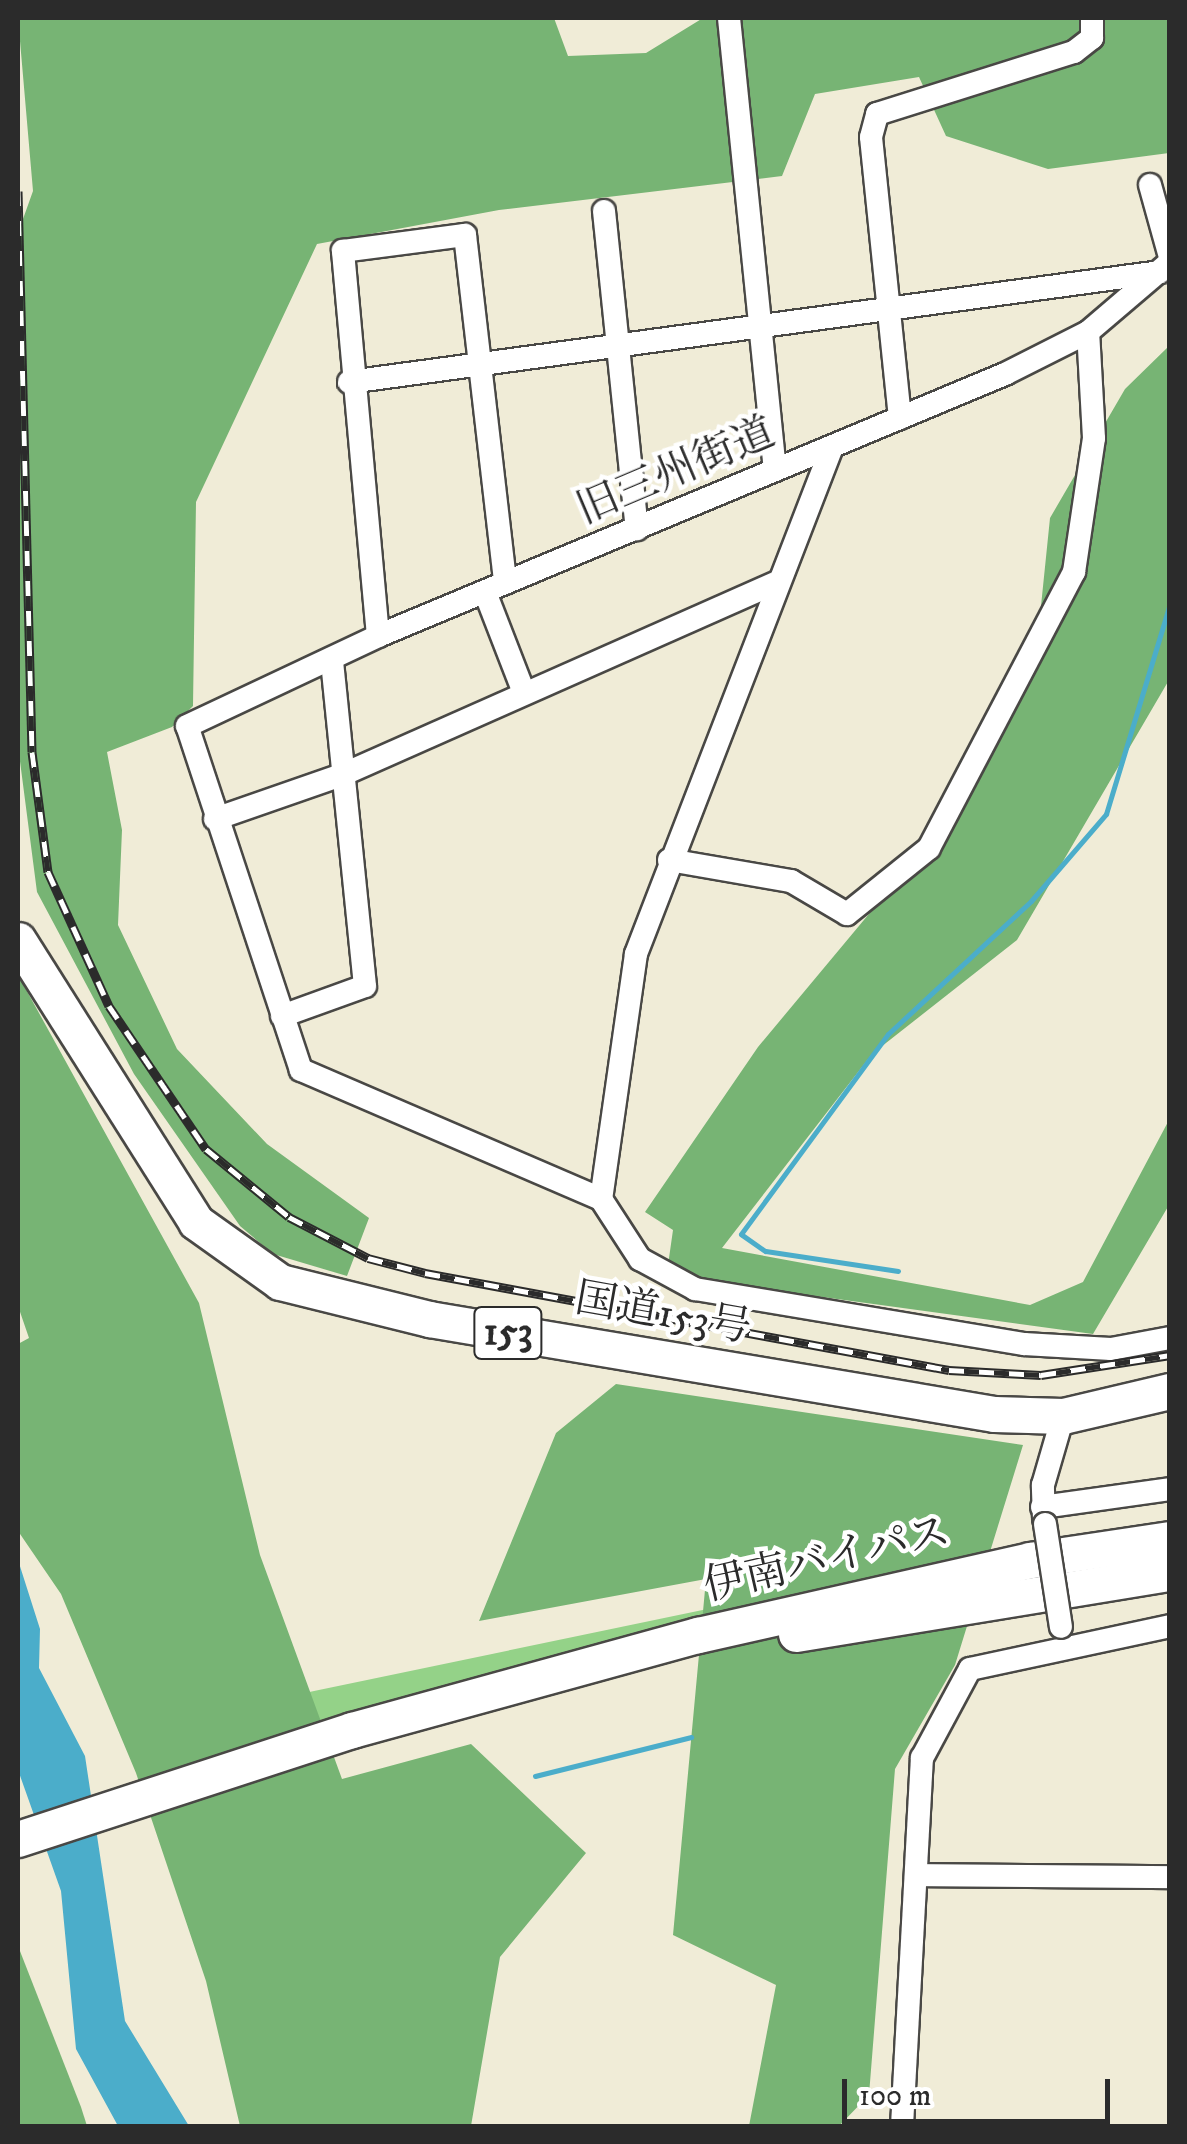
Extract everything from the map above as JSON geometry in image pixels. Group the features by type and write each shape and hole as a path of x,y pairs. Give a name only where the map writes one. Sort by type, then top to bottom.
{"highway":[{"name":"国道153号","path":"18,940 196,1222 280,1282 429,1319 927,1406 1063,1416 1170,1391"},
{"name":"伊南バイパス","path":"18,1839 352,1730 866,1595 1170,1539"},
{"name":"伊南バイパス","path":"510,1690 1170,1574"}],"street":[{"path":"729,18 775,470"},
{"path":"900,418 887,304 877,114 1074,52 1092,38 1092,18"},
{"path":"349,382 1166,264 1150,185"},
{"path":"604,211 637,529"},
{"path":"378,636 349,382 342,250 451,232 471,248 483,361 495,588 524,690"},
{"name":"旧三州街道","path":"215,819 186,737 192,718 900,418 1088,332 1166,264"},
{"path":"669,860 791,880 847,914 929,848 1074,572 1094,438 1088,332"},
{"path":"601,1199 636,954 776,583 832,447"},
{"path":"776,583 524,690 344,774 215,819 301,1070 316,1084 601,1199 640,1259 695,1289 1024,1344 1111,1348 1170,1338"},
{"path":"282,1016 365,986 332,659"},
{"path":"1062,1635 1044,1516 1063,1416"},
{"path":"1044,1516 1170,1488"},
{"path":"902,2126 922,1758 970,1669 1062,1635 1170,1626"},
{"path":"916,1875 1170,1876"}],"green space":[{"path":"18,18 554,18 568,56 646,53 703,18 1169,18 1169,153 1048,169 946,136 919,77 815,94 782,176 499,210 317,244 196,502 193,706 172,727 107,752 122,830 118,925 177,1049 267,1144 369,1218 347,1276 273,1254 240,1226 134,1074 37,892 18,746 18,233 33,191"},
{"path":"1169,346 1169,680 1017,940 872,1054 722,1248 1030,1305 1083,1282 1169,1120 1169,1205 1093,1334 706,1281 668,1265 673,1230 645,1212 758,1047 974,788 1037,645 1050,518 1125,389"},
{"path":"18,975 199,1303 260,1555 342,1779 471,1744 586,1853 500,1957 471,2126 240,2126 206,1981 136,1773 61,1594 18,1531 18,1344 29,1338 18,1306"},
{"path":"616,1384 1023,1445 955,1665 895,1769 869,2095 839,2126 749,2126 776,1985 673,1935 706,1579 479,1621 556,1433"},
{"path":"717,1607 718,1624 260,1741 242,1706"},
{"path":"18,1946 81,2107 87,2126 18,2126"}],"water":[{"path":"18,1560 40,1629 39,1668 85,1756 125,2021 189,2126 118,2126 76,2049 61,1891 18,1770"}],"waterway":[{"path":"898,1271 765,1251 741,1234 888,1034 1031,901 1106,814 1170,604"},
{"path":"535,1776 691,1737"}],"railway":[{"path":"18,191 32,752 48,872 109,1006 206,1149 289,1217 368,1258 425,1273 949,1370 1041,1375 1170,1355"}]}
